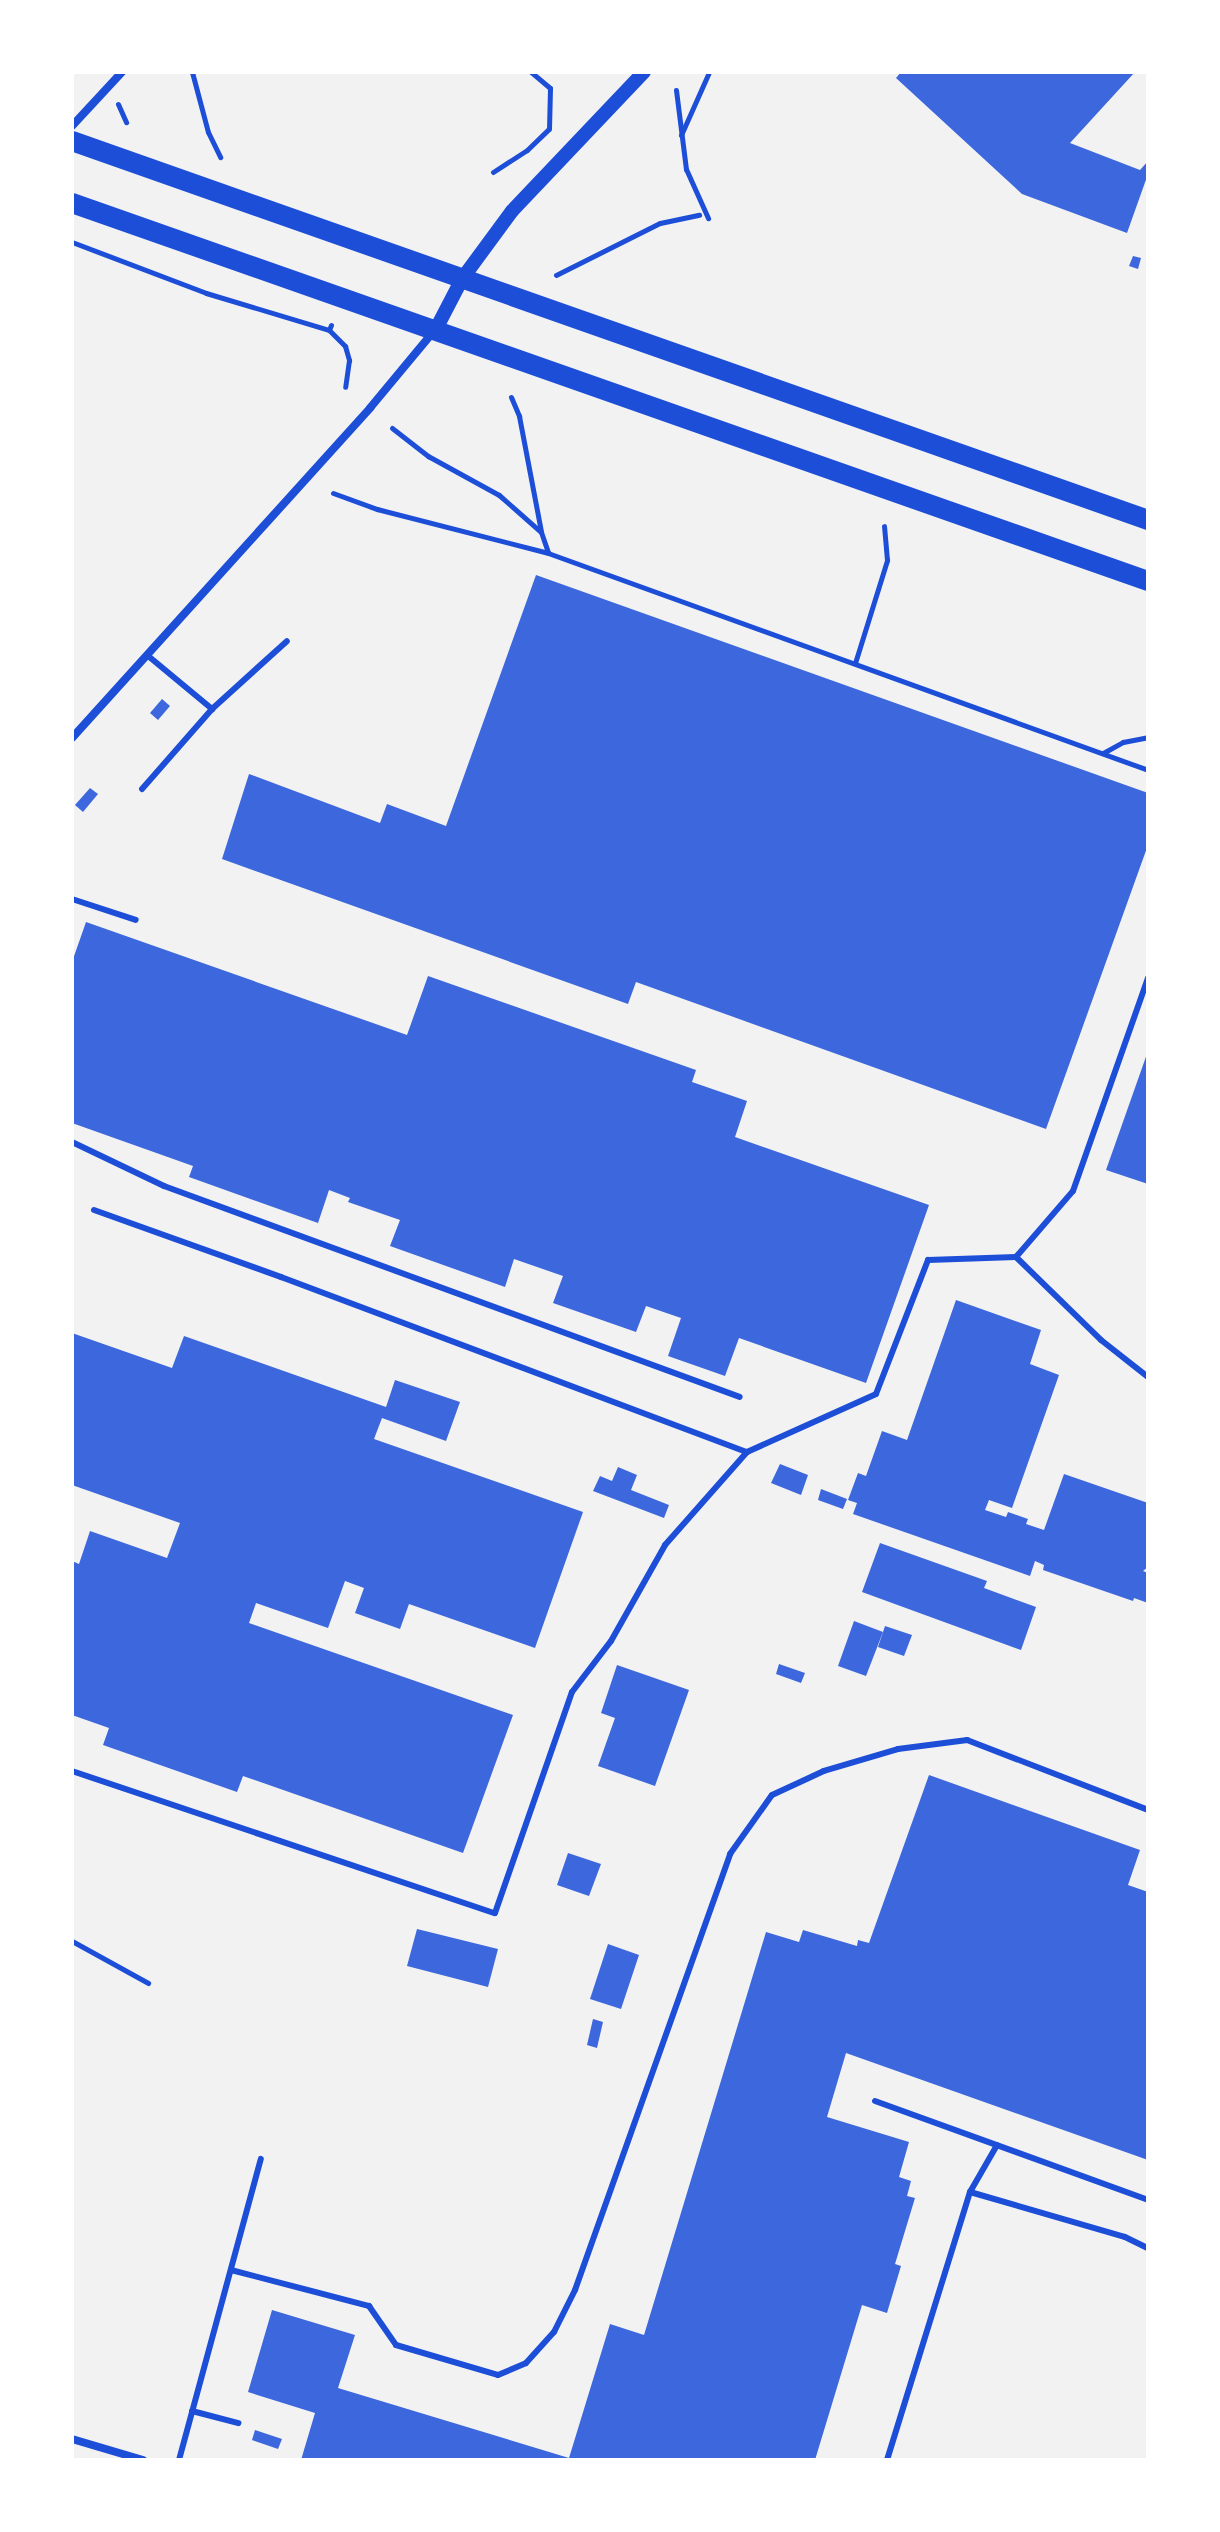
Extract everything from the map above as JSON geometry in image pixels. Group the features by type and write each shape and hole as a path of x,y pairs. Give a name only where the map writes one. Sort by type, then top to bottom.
{"main road":[{"path":"72,141 1148,520"},
{"path":"72,203 1148,581"}],"street":[{"path":"72,126 122,72"},
{"path":"72,738 370,408 436,329 462,279 512,211 644,72"},
{"path":"72,2439 143,2460"}],"lane":[{"path":"142,789 212,709 287,641"},
{"path":"147,655 212,709"},
{"path":"72,899 136,920"},
{"path":"1016,1257 1073,1191 1148,978"},
{"path":"72,1142 164,1186 740,1397"},
{"path":"94,1210 747,1452"},
{"path":"72,1771 495,1913 572,1692 611,1641 665,1545 747,1452 876,1394 928,1260 1016,1257 1101,1340 1148,1377"},
{"path":"231,2270 369,2306 396,2345 498,2375 526,2363 554,2332 575,2290 730,1854 772,1795 824,1771 898,1749 967,1740 1148,1810"},
{"path":"875,2101 1148,2200"},
{"path":"887,2460 970,2192 997,2145"},
{"path":"179,2460 261,2159"},
{"path":"970,2192 1125,2237 1148,2248"},
{"path":"192,2411 238,2423"}],"path":[{"path":"192,72 208,132 220,157"},
{"path":"493,172 527,150 549,129 550,88 531,72"},
{"path":"681,136 709,72"},
{"path":"676,90 686,169 708,218"},
{"path":"556,275 660,223 699,215"},
{"path":"72,242 206,293 330,327 345,346 349,360 345,387"},
{"path":"511,397 519,416 541,532 548,553"},
{"path":"392,428 428,456 499,495 541,532"},
{"path":"333,493 377,509 548,553 1148,770"},
{"path":"855,663 887,560 884,526"},
{"path":"1102,753 1123,742 1148,737"},
{"path":"72,1941 148,1983"}],"building":[{"path":"901,72 1135,72 1070,143 1140,170 1148,161 1148,174 1127,233 1022,194 896,78"},
{"path":"1133,256 1141,258 1138,269 1129,266"},
{"path":"536,575 1148,793 1148,845 1046,1129 636,982 628,1004 222,859 249,774 380,823 387,804 446,826"},
{"path":"162,699 170,706 158,720 150,713"},
{"path":"90,788 98,794 83,812 75,805"},
{"path":"86,922 407,1035 428,976 696,1070 692,1082 747,1101 735,1137 929,1205 866,1383 739,1338 725,1376 668,1356 681,1318 646,1306 636,1332 553,1303 563,1276 514,1259 505,1287 390,1246 400,1220 348,1202 350,1198 329,1190 318,1223 189,1177 193,1166 72,1123 72,962"},
{"path":"1148,1051 1148,1184 1106,1170"},
{"path":"956,1300 1041,1330 1030,1364 1059,1375 1012,1508 989,1500 985,1510 1006,1517 1008,1512 1028,1519 1026,1524 1044,1530 1064,1474 1148,1503 1148,1567 1143,1571 1148,1573 1148,1603 1134,1598 1133,1601 1043,1570 1044,1565 1035,1561 1030,1576 853,1514 857,1503 848,1500 858,1473 866,1476 882,1431 907,1440"},
{"path":"72,1333 172,1368 184,1336 386,1407 395,1380 460,1402 446,1441 382,1418 374,1439 583,1512 535,1648 409,1604 400,1629 355,1613 364,1588 345,1581 328,1628 256,1603 249,1623 513,1715 463,1853 243,1776 237,1792 103,1745 109,1728 72,1715 72,1561 79,1564 90,1531 167,1558 180,1523 72,1485"},
{"path":"780,1464 808,1475 801,1495 771,1483"},
{"path":"618,1467 637,1475 631,1490 669,1505 664,1518 593,1491 600,1476 612,1481"},
{"path":"821,1489 847,1499 843,1509 818,1500"},
{"path":"880,1543 987,1581 984,1588 1036,1607 1021,1650 862,1592"},
{"path":"854,1621 883,1632 866,1676 838,1666"},
{"path":"885,1626 912,1635 904,1656 878,1647"},
{"path":"779,1664 805,1673 801,1683 776,1674"},
{"path":"617,1665 689,1690 655,1786 598,1766 615,1718 601,1713"},
{"path":"929,1775 1140,1850 1128,1885 1148,1892 1148,2160 846,2053 827,2117 909,2142 899,2177 911,2181 907,2196 915,2198 895,2264 901,2266 887,2313 862,2305 815,2460 301,2460 315,2413 248,2392 272,2310 355,2335 338,2388 569,2458 610,2324 644,2335 766,1932 799,1942 803,1930 857,1946 858,1940 869,1943"},
{"path":"568,1853 601,1864 589,1896 557,1885"},
{"path":"417,1929 498,1949 488,1987 407,1966"},
{"path":"608,1944 639,1955 621,2009 590,1999"},
{"path":"593,2019 603,2022 597,2048 587,2045"},
{"path":"255,2430 282,2439 278,2449 252,2440"}]}
